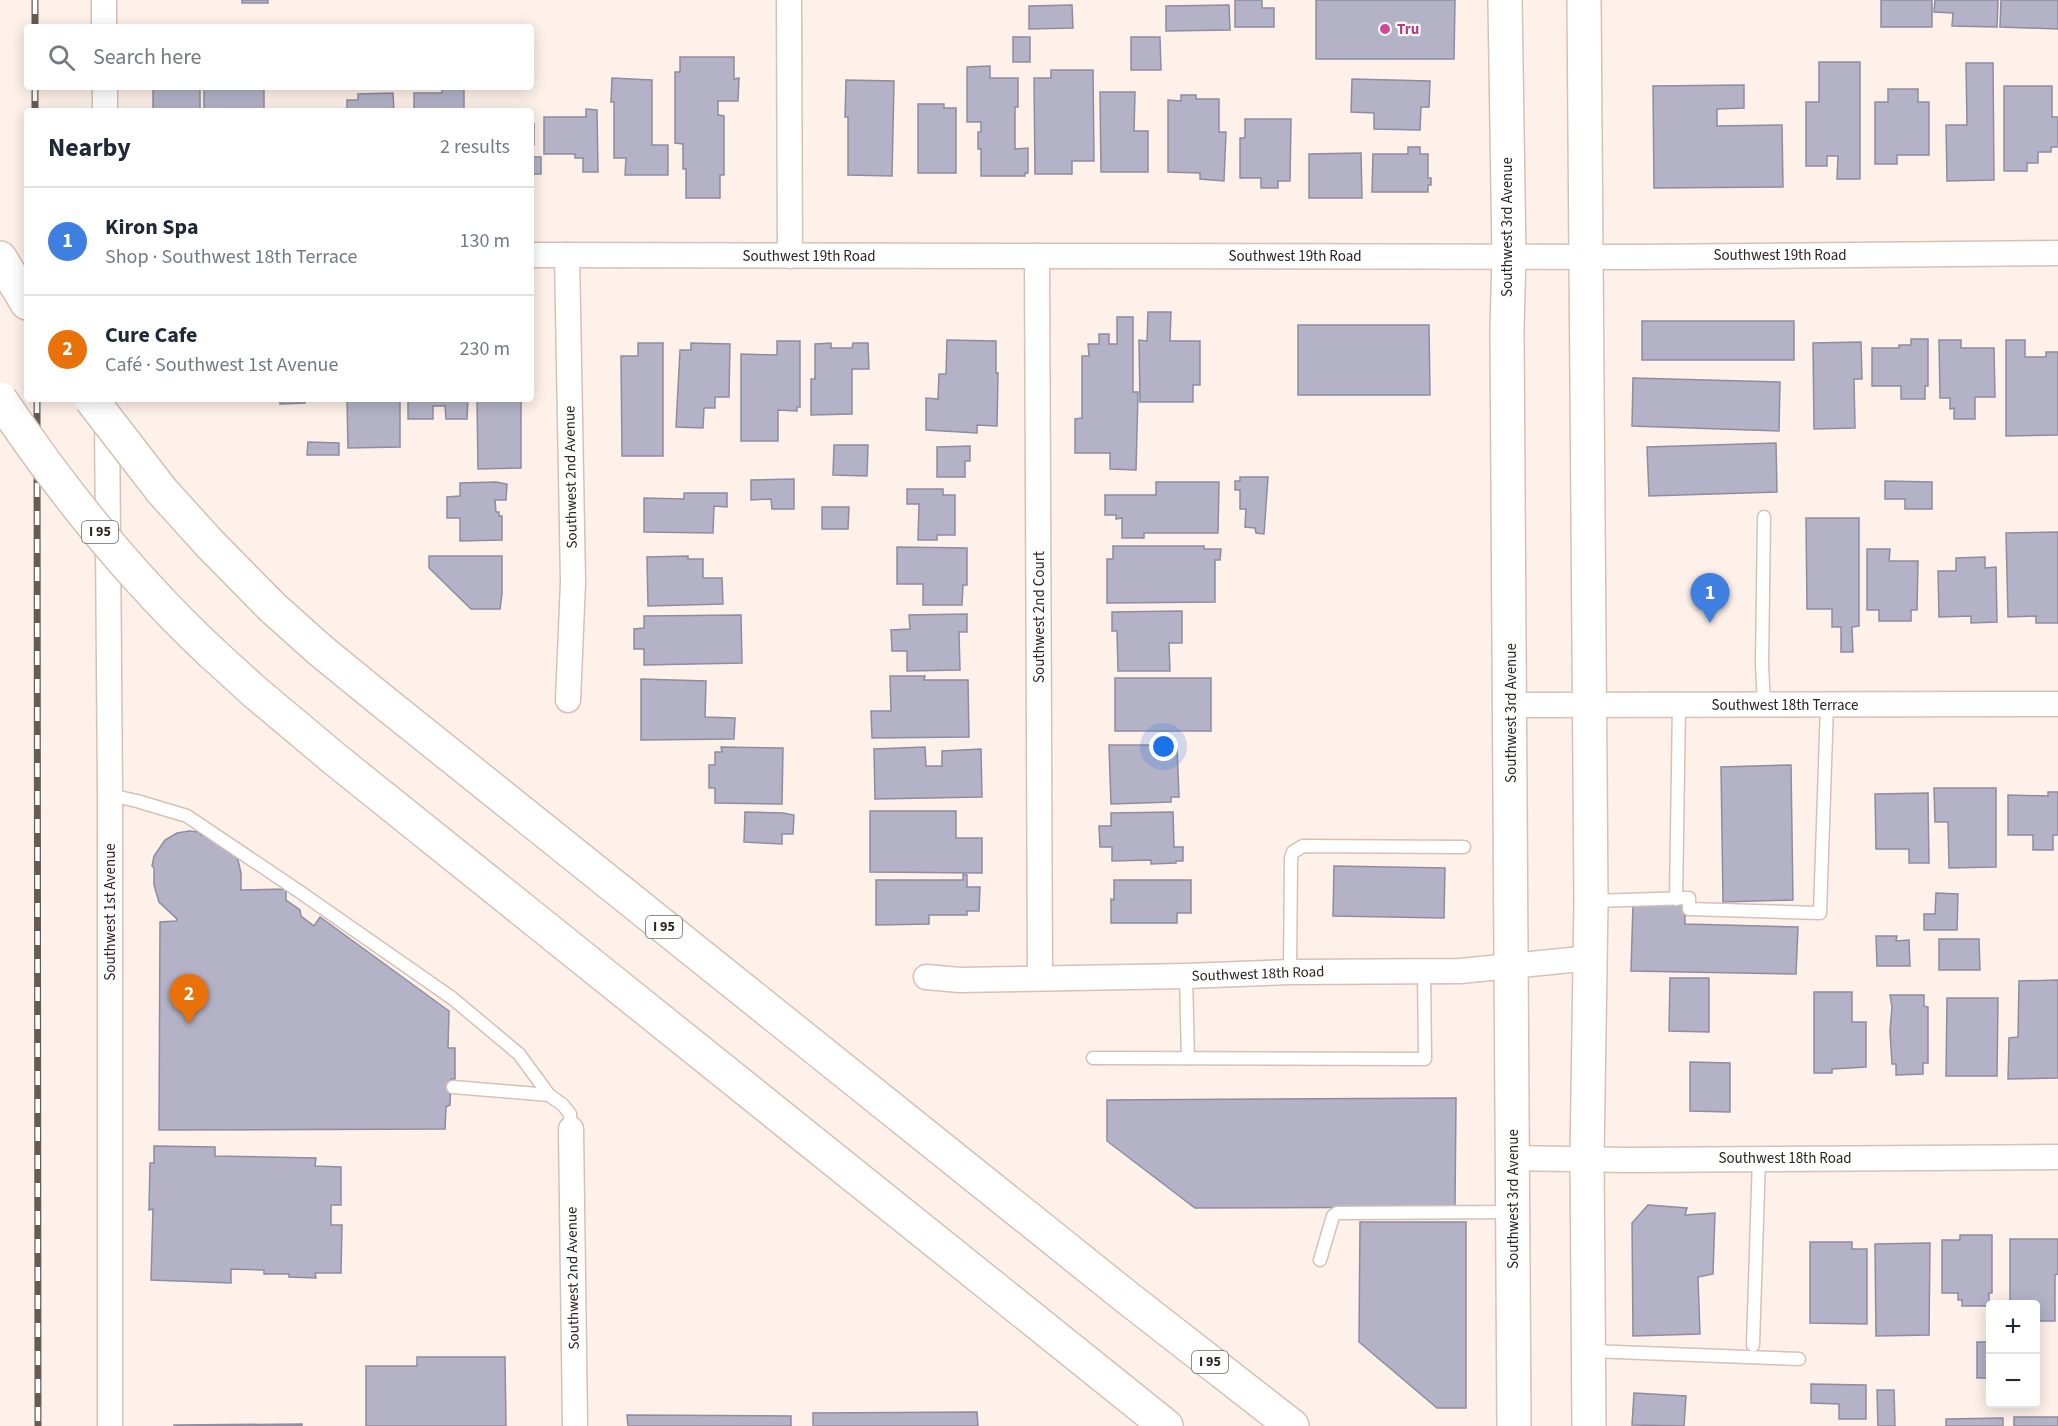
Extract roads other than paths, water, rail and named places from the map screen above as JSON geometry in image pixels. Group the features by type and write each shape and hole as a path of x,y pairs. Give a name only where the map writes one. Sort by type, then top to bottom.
{"main road":[{"name":"Southwest 3rd Avenue","path":"1505,0 1509,256 1507,328 1514,1426"},
{"path":"1584,0 1591,902 1587,1159 1589,1426"},
{"path":"0,258 24,298"},
{"name":"I 95","path":"0,399 19,428 87,517 138,576 189,631 256,693 336,760 1166,1426"},
{"name":"I 95","path":"93,402 162,491 210,544 272,607 320,650 1129,1299 1292,1426"}],"street":[{"path":"104,0 104,24"},
{"path":"789,0 790,256"},
{"path":"105,90 105,108"},
{"name":"Southwest 19th Road","path":"534,255 1586,256 2058,253"},
{"name":"Southwest 2nd Avenue","path":"567,255 573,582 568,700"},
{"name":"Southwest 2nd Court","path":"1037,256 1040,978"},
{"name":"Southwest 1st Avenue","path":"107,402 110,795 110,1426"},
{"name":"Southwest 18th Terrace","path":"1511,705 2058,704"},
{"name":"Southwest 18th Road","path":"926,977 960,980 1290,972 1460,971 1591,958"},
{"name":"Southwest 2nd Avenue","path":"571,1129 575,1426"},
{"name":"Southwest 18th Road","path":"1513,1158 2058,1157"}],"lane":[{"path":"1764,517 1762,664 1764,705"},
{"path":"1676,899 1679,705"},
{"path":"1591,902 1689,898 1689,909 1820,913 1827,705"},
{"path":"110,795 187,816 452,998 519,1054 549,1095 570,1114 571,1129"},
{"path":"1290,972 1291,858 1298,848 1303,846 1464,847"},
{"path":"1093,1058 1425,1059 1424,972"},
{"path":"1186,976 1188,1058"},
{"path":"453,1087 549,1095"},
{"path":"1753,1344 1759,1158"},
{"path":"1320,1260 1333,1216 1337,1213 1512,1212"},
{"path":"1588,1351 1799,1359"}],"railway":[{"path":"35,0 35,24"},
{"path":"35,90 35,108"},
{"path":"37,402 38,1426"}],"place":[{"name":"Tru","path":"1385,29"},
{"name":"Kiron Spa","path":"1710,623"},
{"name":"Cure Cafe","path":"189,1024"}]}
